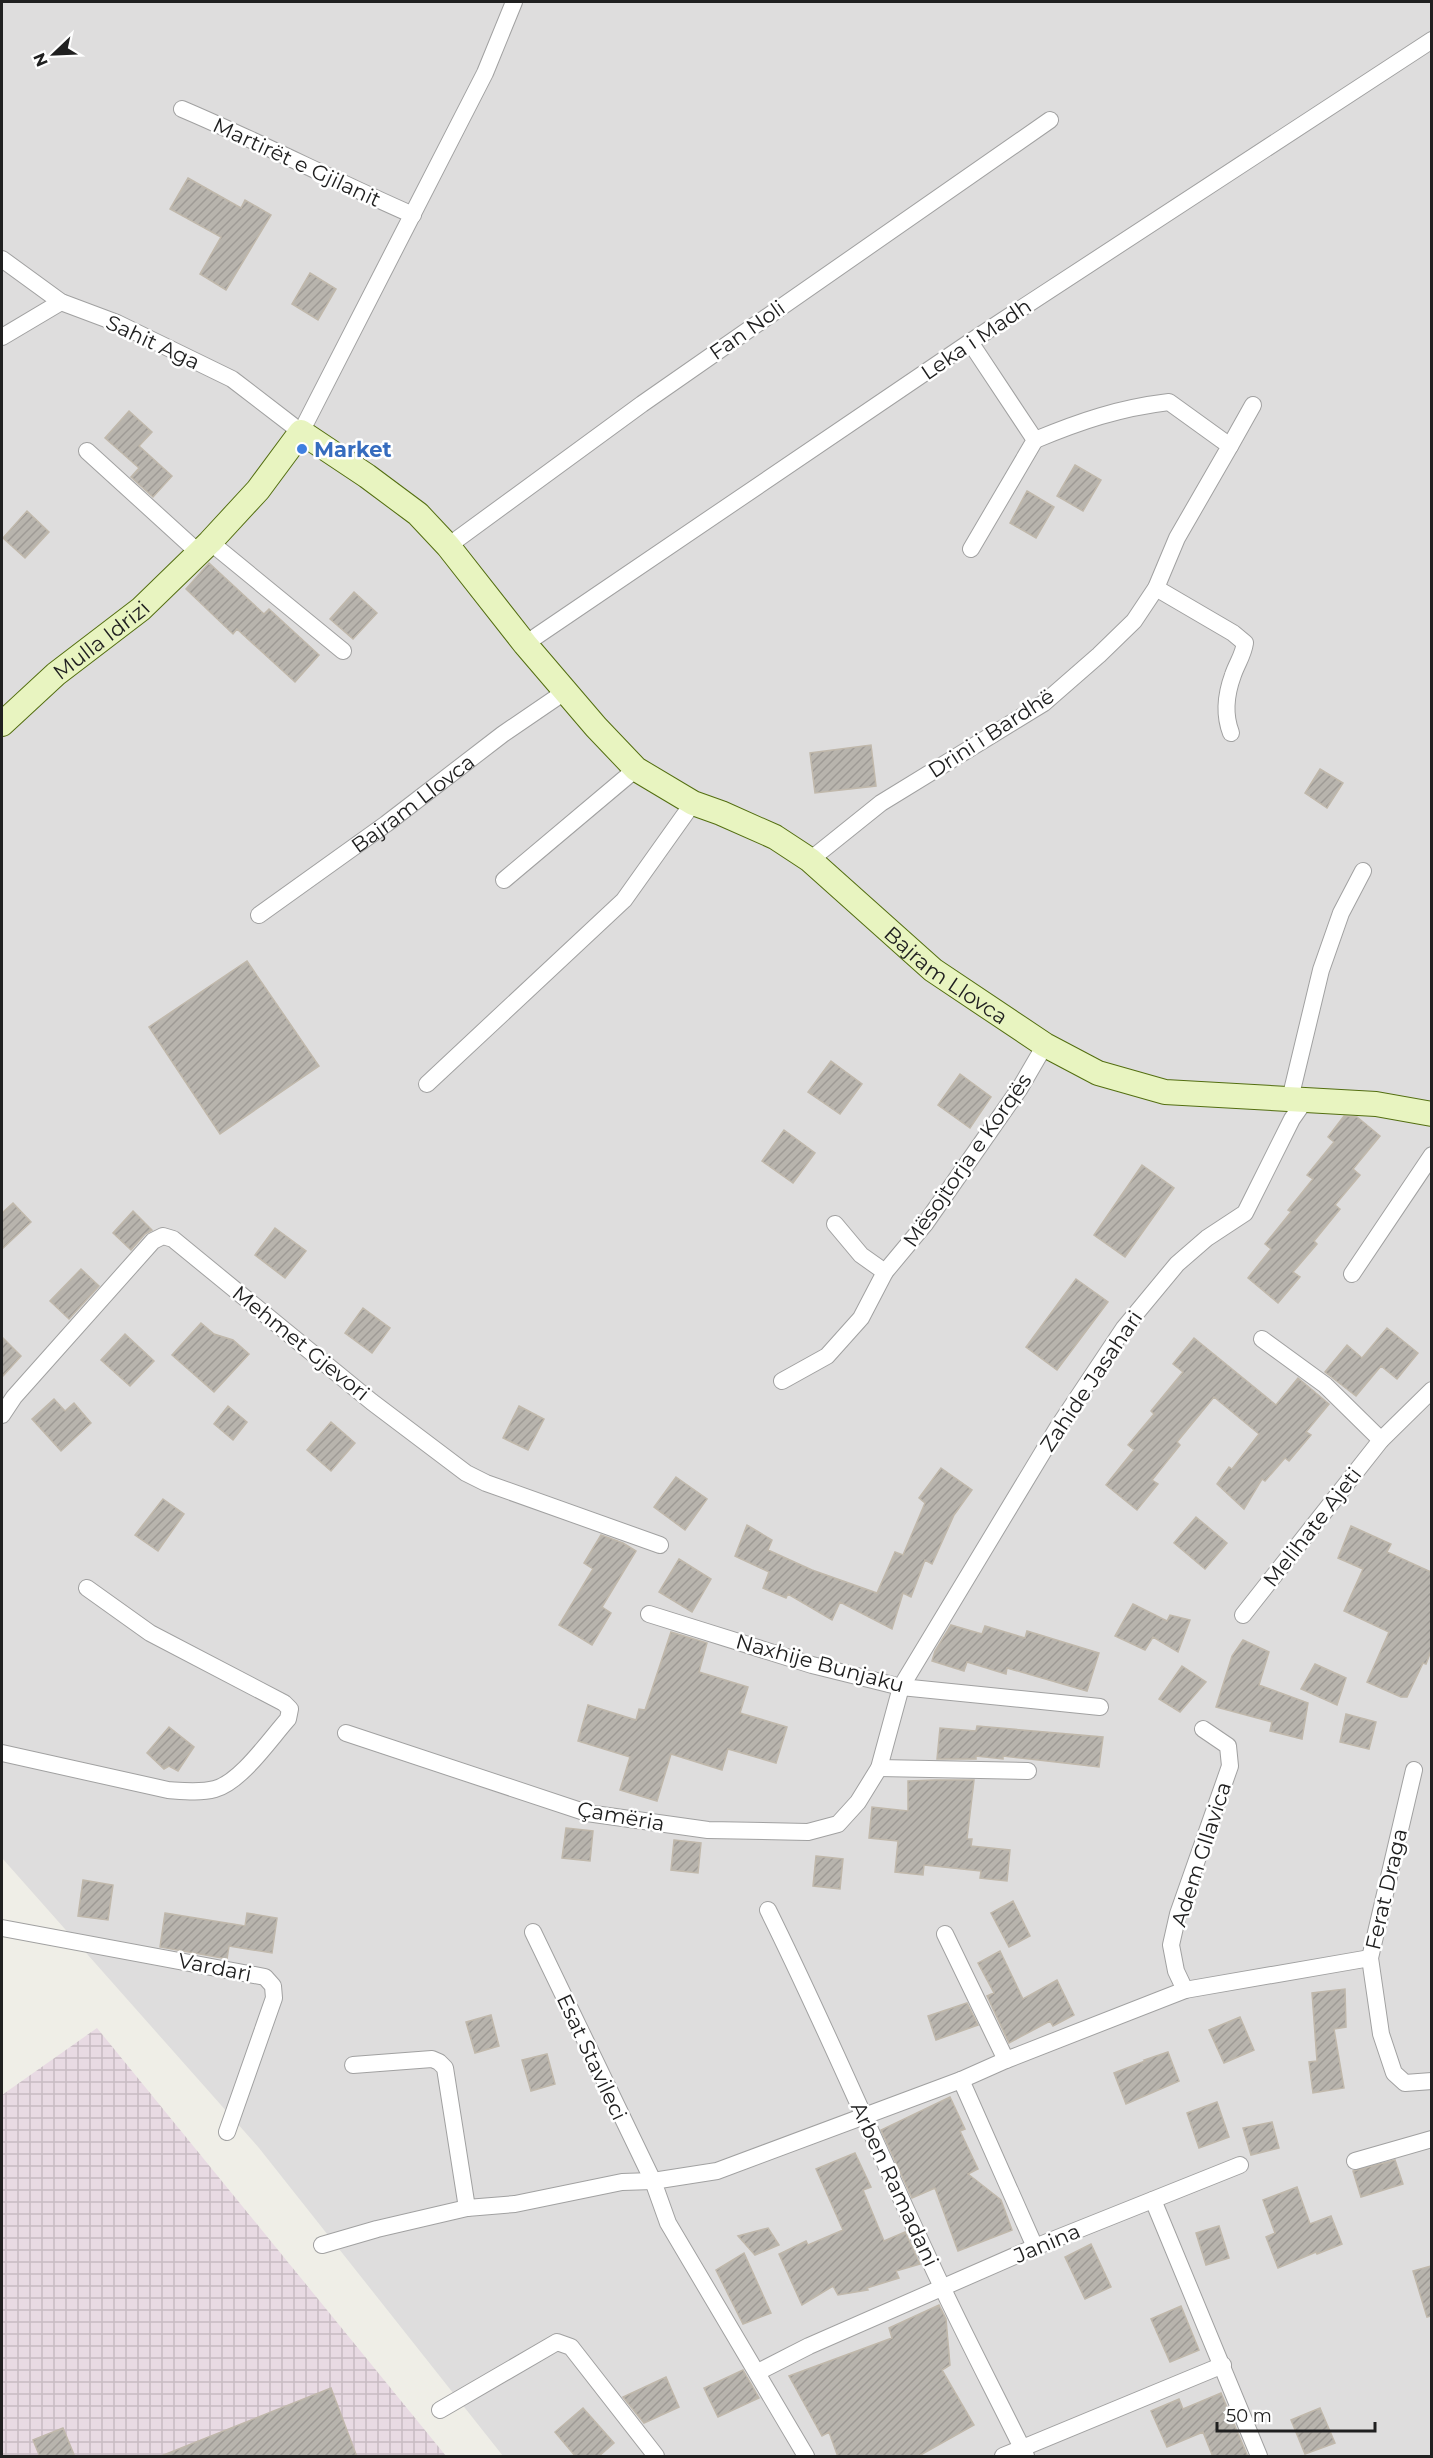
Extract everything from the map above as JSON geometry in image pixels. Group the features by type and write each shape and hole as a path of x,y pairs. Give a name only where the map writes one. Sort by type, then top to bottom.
{"street":[{"path":"302,432 485,73 514,2"},
{"name":"Leka i Madh","path":"525,644 970,342 1431,40"},
{"name":"Martirët e Gjilanit","path":"182,109 258,141 344,185 413,215"},
{"name":"Fan Noli","path":"448,546 642,404 1050,120"},
{"name":"Sahit Aga","path":"2,259 61,302 117,323 232,379 302,432"},
{"path":"2,337 61,302"},
{"path":"970,342 1035,440"},
{"path":"971,549 1035,440 1131,406 1169,402 1230,446"},
{"name":"Drini i Bardhë","path":"810,860 881,803 1044,703 1100,655 1134,621 1156,588 1178,537 1253,405"},
{"name":"Bajram Llovca","path":"302,432 418,514 448,546 525,644 596,728 636,769 693,803 722,813 775,837 810,860 933,970 1045,1045 1098,1073 1165,1092 1376,1104 1431,1114"},
{"name":"Mulla Idrizi","path":"2,724 56,674 141,609 205,548 258,490 302,432"},
{"path":"87,452 205,548 342,651"},
{"path":"1156,588 1233,633 1245,643 1228,694 1227,721 1231,733"},
{"name":"Bajram Llovca","path":"259,915 386,824 502,734 566,691"},
{"path":"504,880 636,769"},
{"path":"427,1084 624,900 693,803"},
{"path":"1298,1099 1321,970 1341,913 1364,871"},
{"name":"Mësojtorja e Korqës","path":"782,1381 827,1356 861,1318 885,1272 925,1224 1020,1088 1045,1045"},
{"name":"Zahide Jasahari","path":"901,1687 1052,1437 1124,1328 1177,1264 1207,1238 1245,1213 1292,1119 1298,1099"},
{"path":"1352,1274 1431,1155"},
{"path":"835,1224 861,1255 885,1272"},
{"name":"Mehmet Gjevori","path":"2,1415 14,1397 153,1241 163,1236 173,1239 372,1402 466,1473 486,1483 660,1545"},
{"path":"1262,1339 1325,1385 1381,1440"},
{"name":"Melihate Ajeti","path":"1243,1615 1381,1440 1431,1390"},
{"path":"2,1753 168,1790 215,1789 233,1780 288,1719 290,1709 284,1703 150,1633 87,1588"},
{"name":"Naxhije Bunjaku","path":"650,1614 812,1665 901,1687 1100,1707"},
{"name":"Çamëria","path":"346,1733 587,1813 708,1830 808,1832 838,1824 858,1802 879,1768 901,1687"},
{"name":"Adem Gllavica","path":"1185,1990 1176,1971 1171,1945 1178,1914 1230,1766 1228,1746 1203,1729"},
{"path":"879,1768 1028,1771"},
{"name":"Ferat Draga","path":"1413,1770 1370,1959 1381,2034 1394,2073 1405,2084 1431,2081"},
{"name":"Arben Ramadani","path":"768,1910 813,2001 862,2115 943,2289 1024,2453"},
{"name":"Vardari","path":"2,1928 265,1977 273,1986 274,1998 227,2132"},
{"name":"Esat Stavileci","path":"533,1932 653,2181 668,2223 758,2372 806,2457"},
{"path":"945,1934 1005,2060"},
{"path":"322,2245 377,2229 467,2208 515,2204 622,2182 653,2181 717,2171 862,2115 961,2080 1005,2060 1185,1990 1370,1959"},
{"path":"353,2065 432,2059 439,2061 445,2068 467,2208"},
{"path":"961,2080 1035,2247"},
{"path":"1354,2162 1431,2139"},
{"name":"Janina","path":"943,2289 1035,2247 1240,2165"},
{"path":"1153,2200 1260,2457"},
{"path":"758,2372 809,2346 943,2289"},
{"path":"440,2410 557,2342 571,2347 656,2457"},
{"path":"1003,2457 1024,2453 1223,2365"}],"shaded area":[{"path":"2,2 1431,2 1431,2456 503,2456 259,2148 2,1858"},
{"path":"97,2028 446,2456 2,2456 2,2095"}],"building":[{"path":"188,178 241,208 245,200 271,215 226,290 200,274 221,237 170,209"},
{"path":"310,273 336,289 318,320 292,304"},
{"path":"129,411 152,432 139,446 172,476 153,497 131,477 139,468 105,438"},
{"path":"1075,465 1101,480 1083,511 1057,496"},
{"path":"1027,491 1054,507 1036,538 1010,523"},
{"path":"27,511 49,532 25,558 3,538"},
{"path":"209,563 264,614 269,609 319,655 295,682 237,629 233,634 186,589"},
{"path":"354,592 377,613 353,639 330,619"},
{"path":"871,745 876,786 815,793 810,753"},
{"path":"1320,769 1343,783 1327,808 1305,793"},
{"path":"247,961 319,1066 220,1134 149,1027"},
{"path":"831,1061 862,1084 840,1114 808,1092"},
{"path":"960,1074 991,1097 970,1128 938,1105"},
{"path":"1344,1116 1357,1117 1380,1136 1353,1169 1360,1175 1335,1205 1340,1209 1314,1241 1317,1244 1293,1272 1300,1277 1278,1303 1248,1278 1271,1249 1265,1244 1291,1212 1288,1210 1313,1179 1307,1175 1334,1142 1328,1137"},
{"path":"784,1130 815,1153 793,1183 762,1161"},
{"path":"1142,1165 1174,1188 1125,1257 1094,1235"},
{"path":"13,1203 31,1222 2,1249 2,1213"},
{"path":"133,1211 152,1230 145,1234 131,1250 113,1233"},
{"path":"275,1228 306,1251 285,1278 255,1255"},
{"path":"81,1269 99,1286 69,1319 50,1301"},
{"path":"1076,1279 1108,1302 1057,1370 1026,1347"},
{"path":"363,1308 390,1328 372,1353 345,1333"},
{"path":"201,1323 214,1334 233,1340 249,1354 214,1392 172,1355"},
{"path":"1387,1328 1418,1353 1397,1379 1381,1366 1356,1396 1325,1372 1347,1345 1362,1358"},
{"path":"125,1334 154,1361 130,1386 101,1360"},
{"path":"2,1337 21,1356 2,1377"},
{"path":"1194,1338 1276,1405 1298,1378 1329,1404 1306,1432 1311,1435 1289,1461 1285,1458 1265,1481 1262,1479 1244,1509 1217,1484 1229,1467 1232,1469 1259,1434 1214,1397 1177,1442 1180,1445 1152,1480 1158,1484 1137,1510 1106,1485 1134,1450 1128,1445 1154,1414 1151,1411 1183,1372 1173,1364"},
{"path":"54,1399 65,1411 74,1403 91,1423 61,1451 32,1419"},
{"path":"228,1406 247,1422 233,1440 214,1424"},
{"path":"519,1406 544,1419 528,1450 503,1438"},
{"path":"331,1422 355,1443 331,1471 307,1450"},
{"path":"941,1468 972,1490 954,1515 932,1564 925,1560 911,1597 903,1593 892,1629 840,1602 832,1620 788,1594 786,1598 763,1588 769,1572 735,1556 747,1525 772,1540 768,1550 812,1570 877,1593 895,1552 903,1555 925,1503 919,1498"},
{"path":"676,1477 707,1499 685,1530 654,1507"},
{"path":"163,1499 184,1514 158,1551 135,1535"},
{"path":"1196,1517 1227,1543 1205,1569 1174,1543"},
{"path":"1351,1526 1391,1544 1387,1552 1431,1572 1431,1651 1407,1697 1401,1697 1367,1682 1389,1632 1344,1611 1363,1569 1338,1558"},
{"path":"601,1535 623,1543 636,1551 602,1607 611,1613 592,1645 559,1625 593,1569 584,1563"},
{"path":"679,1559 711,1579 692,1612 659,1592"},
{"path":"1133,1604 1167,1621 1170,1615 1190,1620 1178,1652 1153,1637 1145,1650 1115,1636"},
{"path":"951,1625 982,1634 985,1626 1025,1638 1027,1631 1099,1653 1087,1691 1007,1668 1006,1674 967,1662 964,1671 932,1661 935,1651"},
{"path":"671,1632 707,1643 699,1672 748,1687 740,1713 787,1727 776,1763 728,1749 722,1770 671,1754 657,1801 620,1790 630,1757 578,1741 588,1705 636,1720 639,1709 645,1710"},
{"path":"1243,1640 1269,1652 1259,1685 1308,1703 1302,1739 1270,1731 1272,1722 1216,1707 1232,1656"},
{"path":"1315,1664 1346,1678 1337,1705 1301,1689"},
{"path":"1182,1666 1206,1682 1180,1712 1159,1699"},
{"path":"1346,1714 1376,1722 1369,1749 1340,1742"},
{"path":"977,1726 1103,1737 1099,1767 1003,1756 1003,1759 976,1756 976,1759 937,1759 940,1728 976,1731"},
{"path":"169,1727 194,1747 178,1771 169,1766 164,1769 147,1753"},
{"path":"974,1780 967,1839 972,1839 971,1846 1010,1850 1007,1881 980,1878 981,1871 924,1865 923,1875 895,1872 898,1841 869,1838 872,1807 908,1811 908,1781"},
{"path":"566,1828 593,1831 590,1861 562,1858"},
{"path":"674,1840 701,1843 698,1873 671,1870"},
{"path":"816,1856 843,1859 840,1889 813,1886"},
{"path":"83,1880 113,1885 108,1920 78,1916"},
{"path":"1013,1901 1030,1936 1009,1947 991,1913"},
{"path":"165,1913 245,1926 247,1913 277,1918 272,1953 229,1946 227,1959 160,1947"},
{"path":"1000,1951 1023,1999 1057,1980 1074,2015 1053,2026 1050,2021 1009,2043 987,1996 994,1993 978,1963"},
{"path":"1345,1989 1346,2027 1334,2029 1344,2088 1313,2093 1309,2062 1317,2061 1312,1993"},
{"path":"967,2003 978,2025 936,2040 928,2016"},
{"path":"491,2015 499,2046 475,2053 466,2022"},
{"path":"1240,2017 1254,2050 1224,2063 1209,2030"},
{"path":"1168,2052 1179,2081 1126,2104 1114,2073"},
{"path":"547,2054 555,2084 531,2091 522,2060"},
{"path":"950,2097 965,2129 960,2131 978,2169 968,2174 1001,2200 1012,2230 958,2251 935,2188 912,2198 881,2130"},
{"path":"1217,2102 1229,2137 1199,2148 1187,2113"},
{"path":"1272,2122 1279,2148 1251,2155 1243,2128"},
{"path":"855,2153 871,2187 863,2190 884,2241 905,2232 920,2264 896,2271 899,2278 867,2288 868,2290 838,2295 833,2286 802,2305 779,2254 806,2241 808,2245 843,2230 816,2169"},
{"path":"1395,2160 1403,2184 1361,2197 1353,2171"},
{"path":"1297,2187 1310,2224 1331,2216 1342,2244 1278,2268 1266,2237 1275,2233 1263,2200"},
{"path":"1219,2226 1229,2258 1206,2265 1196,2233"},
{"path":"768,2228 779,2245 755,2255 738,2236"},
{"path":"1091,2244 1111,2287 1085,2299 1065,2257"},
{"path":"744,2253 771,2313 743,2324 716,2270"},
{"path":"1431,2266 1431,2316 1427,2317 1413,2271"},
{"path":"939,2305 946,2319 950,2365 942,2370 974,2425 917,2457 838,2457 829,2432 822,2436 789,2376 892,2338 889,2328"},
{"path":"1181,2306 1199,2350 1170,2362 1151,2319"},
{"path":"743,2370 759,2398 718,2417 704,2388"},
{"path":"666,2377 679,2407 644,2423 623,2397"},
{"path":"331,2388 357,2457 161,2457 161,2456"},
{"path":"1221,2393 1248,2457 1213,2457 1203,2432 1167,2447 1151,2411 1179,2399 1183,2409"},
{"path":"583,2408 614,2443 598,2457 576,2457 555,2432"},
{"path":"1320,2408 1335,2443 1305,2454 1291,2420"},
{"path":"63,2428 75,2457 40,2457 33,2440"}],"place":[{"name":"Market","path":"302,449"}]}
